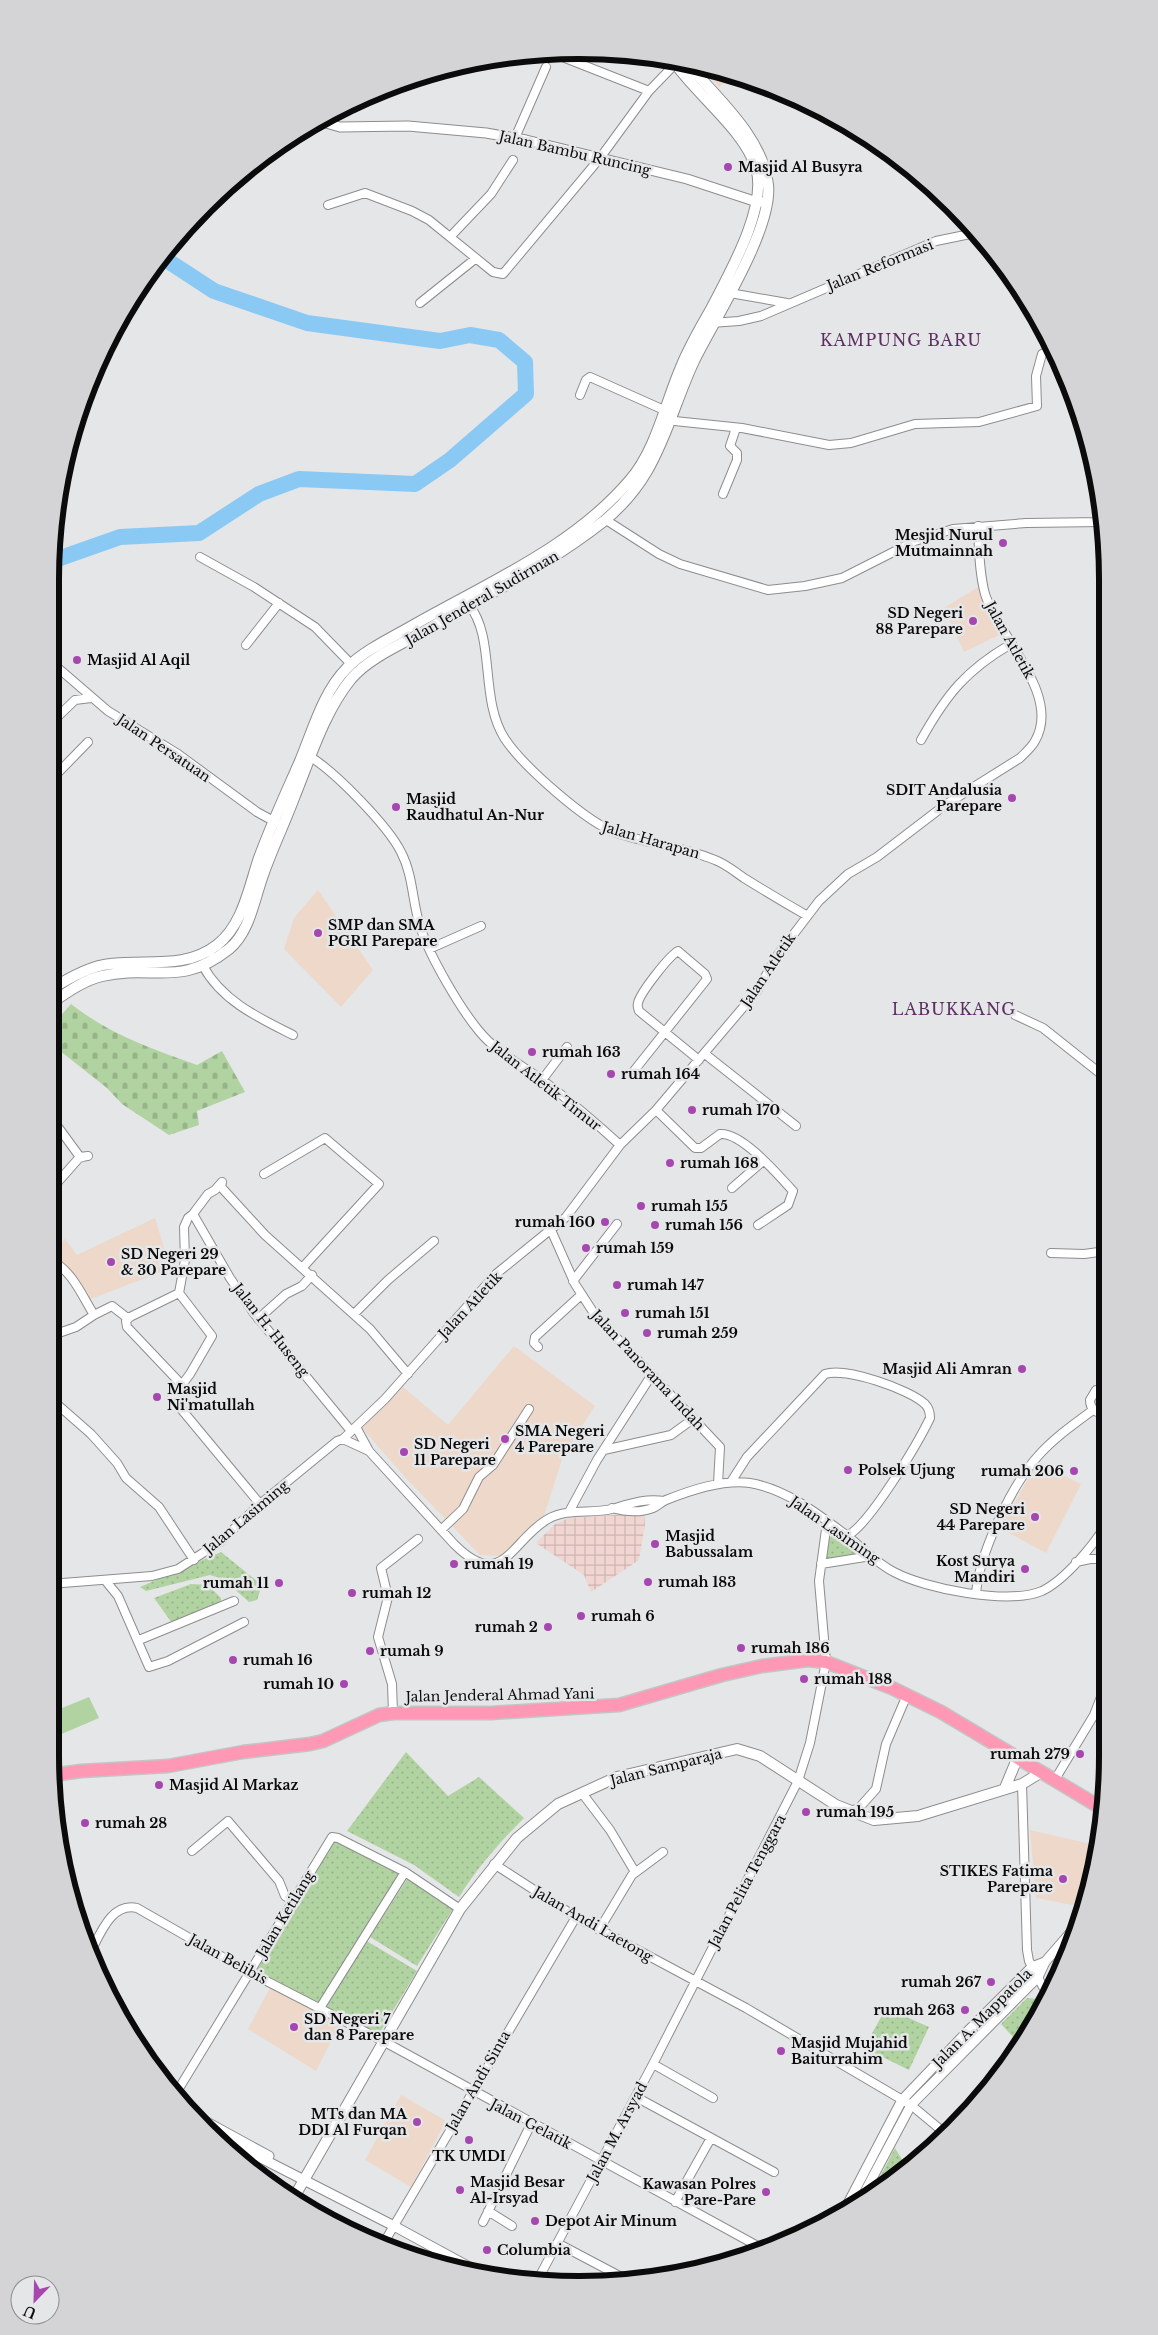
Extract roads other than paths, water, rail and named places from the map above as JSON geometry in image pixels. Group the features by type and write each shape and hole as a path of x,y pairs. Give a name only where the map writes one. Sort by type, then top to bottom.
{"highway":[{"name":"Jalan Jenderal Ahmad Yani","path":"60,1774 168,1766 230,1754 310,1744 323,1741 379,1715 393,1713 491,1713 619,1706 722,1675 762,1666 808,1660 826,1662 849,1669 907,1695 975,1731 1017,1759 1097,1805"}],"main road":[{"name":"Jalan Jenderal Sudirman","path":"307,755 341,694 360,670 469,605 583,525 611,500 640,467 664,416 693,362 725,282 769,190 764,164 754,143 687,70"},
{"name":"Jalan Jenderal Sudirman","path":"709,322 730,293 761,226 762,202"},
{"name":"Jalan Jenderal Sudirman","path":"59,985 75,976 104,965 171,963 192,958 218,944 230,932 239,917 307,755 332,688 351,664 395,636 561,552 606,520 637,487 649,467 664,416"},
{"name":"Jalan Jenderal Sudirman","path":"59,999 90,980 103,976 130,973 183,973 203,966 230,948 242,934 278,824"},
{"name":"Jalan Samparaja","path":"297,2193 307,2180 383,2041 460,1909 494,1864 527,1828 558,1804 617,1777 737,1749 760,1756 798,1782 849,1812 874,1820 918,1816 1022,1784 1040,1773"},
{"path":"1006,1788 1017,1759"}],"street":[{"path":"568,59 649,91"},
{"path":"514,138 546,67"},
{"path":"328,205 365,193 412,211 450,237 493,272 503,274 600,158 649,91 672,67"},
{"name":"Jalan Bambu Runcing","path":"328,123 340,127 408,126 514,138 703,184 762,202"},
{"path":"450,237 491,194 514,160"},
{"name":"Jalan Reformasi","path":"709,322 761,316 936,241 968,234"},
{"path":"420,304 475,259"},
{"path":"730,293 788,303"},
{"path":"580,396 586,380 590,377 664,416 829,445 851,442 915,424 989,420 1037,406 1037,369 1042,354 1047,351"},
{"path":"722,494 738,460 737,454 730,446 736,428"},
{"path":"606,520 654,551 680,564 768,590 806,586 842,578 932,534 978,526 1096,522"},
{"name":"Jalan Atletik","path":"354,1429 408,1374 496,1274 551,1230 575,1205 620,1145 656,1110 757,991 777,956 806,915 834,886 945,805 1020,758 1035,741 1040,723 1038,695 1028,669 1011,644 986,595 981,572 978,526"},
{"path":"200,557 279,603 315,627 351,664"},
{"path":"246,644 279,603"},
{"name":"Jalan Harapan","path":"469,605 474,612 483,641 490,701 496,722 505,738 526,763 596,824 631,838 692,851 718,860 806,915"},
{"path":"921,740 939,707 968,673 987,658 1011,644"},
{"name":"Jalan Persatuan","path":"59,669 108,711 178,754 257,812 278,824"},
{"path":"59,715 75,700 91,698"},
{"path":"59,772 88,742"},
{"name":"Jalan Atletik Timur","path":"307,755 328,771 373,816 401,851 410,874 421,929 429,950 478,1031 501,1052 576,1106 620,1145"},
{"path":"429,950 481,926"},
{"path":"632,1072 666,1031 707,979 705,974 680,951 675,952 664,965 638,1002 640,1011 666,1031 700,1060"},
{"path":"203,966 216,988 231,1000 293,1035"},
{"path":"1015,1015 1043,1028 1099,1072"},
{"path":"542,1080 567,1046"},
{"path":"705,1054 796,1126"},
{"path":"656,1110 695,1148 701,1148 720,1134 724,1134 741,1142 764,1161 793,1194 788,1205 758,1225"},
{"path":"59,1128 80,1157 88,1156 79,1158 59,1181"},
{"path":"264,1174 325,1138 379,1184 303,1267"},
{"path":"732,1188 764,1161"},
{"path":"260,1504 172,1398 212,1334 179,1293 185,1260 184,1227 188,1218 208,1194 222,1182 222,1187 254,1224 370,1329 408,1374"},
{"name":"Jalan H. Huseng","path":"193,1214 230,1278 258,1319 354,1429 369,1451"},
{"path":"573,1281 618,1224"},
{"name":"Jalan Panorama Indah","path":"551,1230 573,1281 595,1315 720,1447 718,1484"},
{"path":"354,1314 388,1280 434,1241"},
{"path":"1051,1253 1084,1254 1099,1252"},
{"path":"59,1265 74,1280 94,1315"},
{"path":"258,1319 286,1294 302,1286 312,1275"},
{"path":"179,1293 130,1317 126,1321 127,1327 182,1384"},
{"path":"538,1347 534,1343 535,1337 581,1295"},
{"path":"59,1333 112,1306 123,1316 130,1317"},
{"path":"731,1482 747,1457 825,1374 844,1373 873,1380 908,1394 924,1403 930,1412 930,1418 913,1449 864,1523 847,1536"},
{"path":"569,1512 604,1450 651,1376"},
{"path":"1099,1390 1096,1390 1091,1396 1090,1404 1093,1410 1099,1413"},
{"path":"59,1406 91,1434 117,1463 126,1478 159,1507 194,1560"},
{"path":"441,1530 463,1508 479,1477 493,1465 529,1409"},
{"path":"976,1594 980,1568 991,1537 1029,1468 1037,1457 1068,1427 1093,1410"},
{"path":"604,1450 671,1435 693,1419"},
{"name":"Jalan Lasiming","path":"59,1583 152,1576 178,1568 194,1560 220,1542 260,1504 354,1429"},
{"path":"342,1439 369,1451"},
{"name":"Jalan Lasiming","path":"369,1451 469,1558 498,1563 507,1558 540,1524 549,1518 569,1512 612,1508 629,1512 643,1511 664,1501 718,1484 731,1482 756,1485 778,1491 827,1522 894,1572 914,1580 976,1594 1030,1594 1043,1590 1056,1581 1099,1537"},
{"name":"Jalan Pelita Tenggara","path":"695,1980 798,1782 810,1743 826,1662 819,1581 827,1522"},
{"path":"393,1713 392,1684 378,1637 388,1597 381,1568 418,1539"},
{"path":"821,1564 871,1556"},
{"path":"1076,1562 1099,1559"},
{"path":"105,1580 118,1596 139,1640 147,1666 154,1667 244,1622"},
{"path":"139,1640 234,1601"},
{"path":"849,1812 859,1808 876,1789 886,1744 907,1695"},
{"path":"1054,1781 1094,1715 1099,1702"},
{"path":"1022,1784 1027,1950 1032,1967 1044,1989"},
{"path":"582,1793 610,1830 635,1872"},
{"path":"192,1851 228,1821 279,1881 285,1896 293,1901"},
{"name":"Jalan Ketilang","path":"179,2088 333,1836 405,1872"},
{"path":"599,1930 628,1880 635,1872 663,1852"},
{"name":"Jalan Andi Laetong","path":"494,1864 576,1917 695,1980 911,2105 941,2130"},
{"path":"320,2008 405,1872 460,1909"},
{"name":"Jalan Belibis","path":"94,1946 115,1912 133,1907 250,1972 383,2041"},
{"name":"Jalan Andi Sinta","path":"386,2239 576,1917"},
{"path":"1045,1962 1067,1937"},
{"name":"Jalan A. Mappatola","path":"849,2201 902,2100 966,2032 1032,1967 1045,1962"},
{"name":"Jalan A. Mappatola","path":"866,2190 911,2105 1038,1977 1045,1962"},
{"name":"Jalan M. Arsyad","path":"540,2275 636,2097 695,1980"},
{"name":"Jalan Gelatik","path":"383,2041 472,2092 756,2245"},
{"path":"653,2064 713,2098"},
{"path":"636,2097 774,2172"},
{"path":"482,2222 532,2124"},
{"path":"216,2128 307,2180"},
{"path":"675,2202 711,2138"},
{"path":"231,2142 307,2180 461,2263"},
{"path":"877,2147 887,2152"},
{"path":"488,2211 512,2226"},
{"path":"557,2243 617,2275"}],"waterway":[{"path":"60,558 120,537 199,533 259,494 299,479 415,484 450,460 526,394 525,362 499,340 470,335 440,341 307,323 214,291 167,260"}],"place":[{"name":"Masjid Al Busyra","path":"728,167"},
{"name":"Mesjid Nurul Mutmainnah","path":"1003,543"},
{"name":"SD Negeri 88 Parepare","path":"973,621"},
{"name":"Masjid Al Aqil","path":"77,660"},
{"name":"SDIT Andalusia Parepare","path":"1012,798"},
{"name":"Masjid Raudhatul An-Nur","path":"396,807"},
{"name":"SMP dan SMA PGRI Parepare","path":"318,933"},
{"name":"rumah 163","path":"532,1052"},
{"name":"rumah 164","path":"611,1074"},
{"name":"rumah 170","path":"692,1110"},
{"name":"rumah 168","path":"670,1163"},
{"name":"rumah 155","path":"641,1206"},
{"name":"rumah 160","path":"605,1222"},
{"name":"rumah 156","path":"655,1225"},
{"name":"rumah 159","path":"586,1248"},
{"name":"SD Negeri 29 & 30 Parepare","path":"111,1262"},
{"name":"rumah 147","path":"617,1285"},
{"name":"rumah 151","path":"625,1313"},
{"name":"rumah 259","path":"647,1333"},
{"name":"Masjid Ali Amran","path":"1022,1369"},
{"name":"Masjid Ni'matullah","path":"157,1397"},
{"name":"SMA Negeri 4 Parepare","path":"505,1439"},
{"name":"SD Negeri 11 Parepare","path":"404,1452"},
{"name":"Polsek Ujung","path":"848,1470"},
{"name":"rumah 206","path":"1074,1471"},
{"name":"SD Negeri 44 Parepare","path":"1035,1517"},
{"name":"Masjid Babussalam","path":"655,1544"},
{"name":"rumah 19","path":"454,1564"},
{"name":"Kost Surya Mandiri","path":"1025,1569"},
{"name":"rumah 183","path":"648,1582"},
{"name":"rumah 11","path":"279,1583"},
{"name":"rumah 12","path":"352,1593"},
{"name":"rumah 6","path":"581,1616"},
{"name":"rumah 2","path":"548,1627"},
{"name":"rumah 186","path":"741,1648"},
{"name":"rumah 9","path":"370,1651"},
{"name":"rumah 16","path":"233,1660"},
{"name":"rumah 188","path":"804,1679"},
{"name":"rumah 10","path":"344,1684"},
{"name":"rumah 279","path":"1080,1754"},
{"name":"Masjid Al Markaz","path":"159,1785"},
{"name":"rumah 195","path":"806,1812"},
{"name":"rumah 28","path":"85,1823"},
{"name":"STIKES Fatima Parepare","path":"1063,1879"},
{"name":"rumah 267","path":"991,1982"},
{"name":"rumah 263","path":"965,2010"},
{"name":"SD Negeri 7 dan 8 Parepare","path":"294,2027"},
{"name":"Masjid Mujahid Baiturrahim","path":"781,2051"},
{"name":"MTs dan MA DDI Al Furqan","path":"417,2122"},
{"name":"TK UMDI","path":"469,2140"},
{"name":"Masjid Besar Al-Irsyad","path":"460,2190"},
{"name":"Kawasan Polres Pare-Pare","path":"766,2192"},
{"name":"Depot Air Minum","path":"535,2221"},
{"name":"Columbia","path":"487,2250"}],"district":[{"name":"KAMPUNG BARU","path":"901,340"},
{"name":"LABUKKANG","path":"954,1009"}]}
